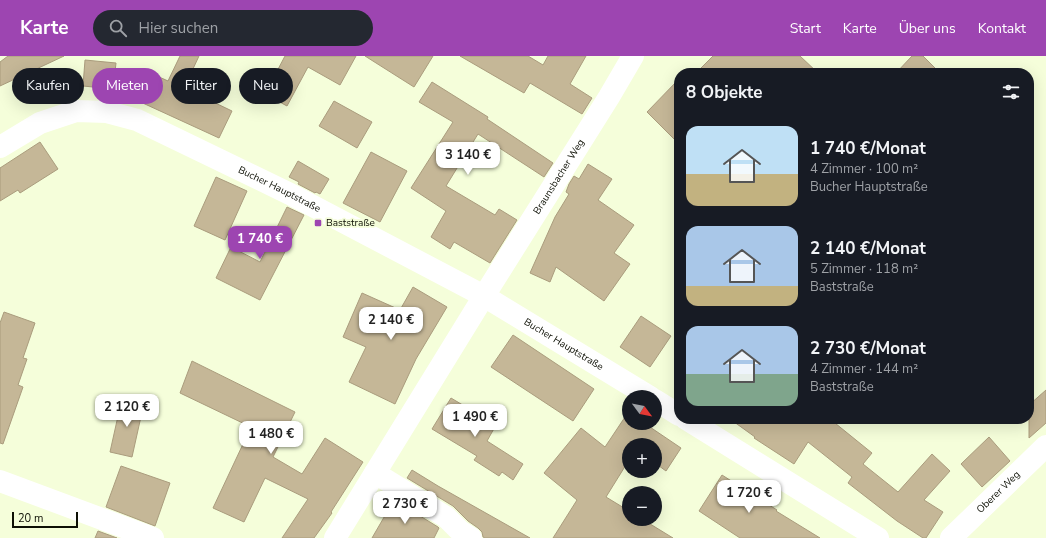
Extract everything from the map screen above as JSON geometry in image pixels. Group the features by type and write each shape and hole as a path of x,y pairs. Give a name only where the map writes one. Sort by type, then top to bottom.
{"street":[{"name":"Braunsbacher Weg","path":"484,296 609,97 633,56"},
{"name":"Bucher Hauptstraße","path":"0,147 40,123 76,111 107,112 137,120 290,194 484,296 638,390"},
{"path":"335,538 484,296"},
{"path":"662,404 674,412"},
{"path":"694,424 878,538"},
{"name":"Oberer Weg","path":"951,538 1046,446"},
{"path":"375,473 446,517 460,531 471,538"},
{"path":"0,481 153,538"}],"building":[{"path":"8,56 64,56 38,68 12,68 12,80 0,86 0,62"},
{"path":"180,56 199,56 193,68 174,68"},
{"path":"285,56 356,56 340,85 308,67 293,95 293,68 279,68"},
{"path":"365,56 433,56 414,87"},
{"path":"460,56 528,56 543,65 548,56 586,56 570,84 592,98 582,114 530,83 524,93"},
{"path":"713,56 800,56 813,68 701,68"},
{"path":"912,56 923,56 935,68 901,68"},
{"path":"85,60 116,63 115,68 92,68 92,87 84,86"},
{"path":"171,75 171,104 217,104 232,111 219,138 145,104 163,104 163,79 168,81"},
{"path":"432,82 488,117 487,119 553,163 544,177 478,134 446,186 495,215 499,209 517,220 490,263 454,242 450,249 431,237 446,211 411,188 453,122 419,102"},
{"path":"674,84 674,139 647,112"},
{"path":"334,101 372,122 357,148 319,126"},
{"path":"40,142 58,169 20,193 18,190 0,201 0,168"},
{"path":"371,152 407,171 380,222 343,203"},
{"path":"298,161 329,179 320,194 298,184 299,182 289,177"},
{"path":"588,164 612,179 598,200 634,225 614,253 630,264 604,301 556,267 550,282 530,273 555,217 569,194 566,192 569,184 574,176 579,179"},
{"path":"216,177 247,191 225,240 194,226"},
{"path":"287,207 304,215 260,300 216,278 231,247 260,262"},
{"path":"413,287 447,307 416,359 395,404 349,382 366,347 343,337 362,293 400,310"},
{"path":"4,312 35,323 23,358 27,359 18,385 23,387 3,444 0,443 0,323"},
{"path":"641,316 671,336 650,367 620,347"},
{"path":"513,335 594,389 573,421 491,367"},
{"path":"192,361 295,412 273,457 302,474 325,438 363,462 331,512 332,513 314,538 282,538 308,499 265,478 244,522 213,508 251,427 180,393"},
{"path":"1046,390 1046,423 1029,438 1029,424 1034,424 1034,401"},
{"path":"122,398 144,403 132,457 110,452"},
{"path":"451,398 496,425 487,441 523,464 513,480 502,472 499,476 474,460 477,456 432,429"},
{"path":"622,422 622,430 654,430 681,448 666,471 662,468 662,438 622,438 622,471 606,497 622,507 622,526 653,526 673,538 553,538 577,500 544,473 581,428 605,447"},
{"path":"737,424 836,424 872,453 863,464 898,492 932,454 950,471 924,500 943,512 926,538 923,538 897,521 848,483 852,477 808,442 794,464 754,438 755,437"},
{"path":"989,437 1010,461 982,487 961,464"},
{"path":"121,466 170,483 155,526 106,507"},
{"path":"412,470 530,538 483,537 482,532 453,506 407,478"},
{"path":"722,475 820,538 740,538 699,511"},
{"path":"394,500 438,527 439,528 434,538 372,538"},
{"path":"98,531 117,538 95,538"}],"place":[{"name":"Baststraße","path":"318,223"}]}
